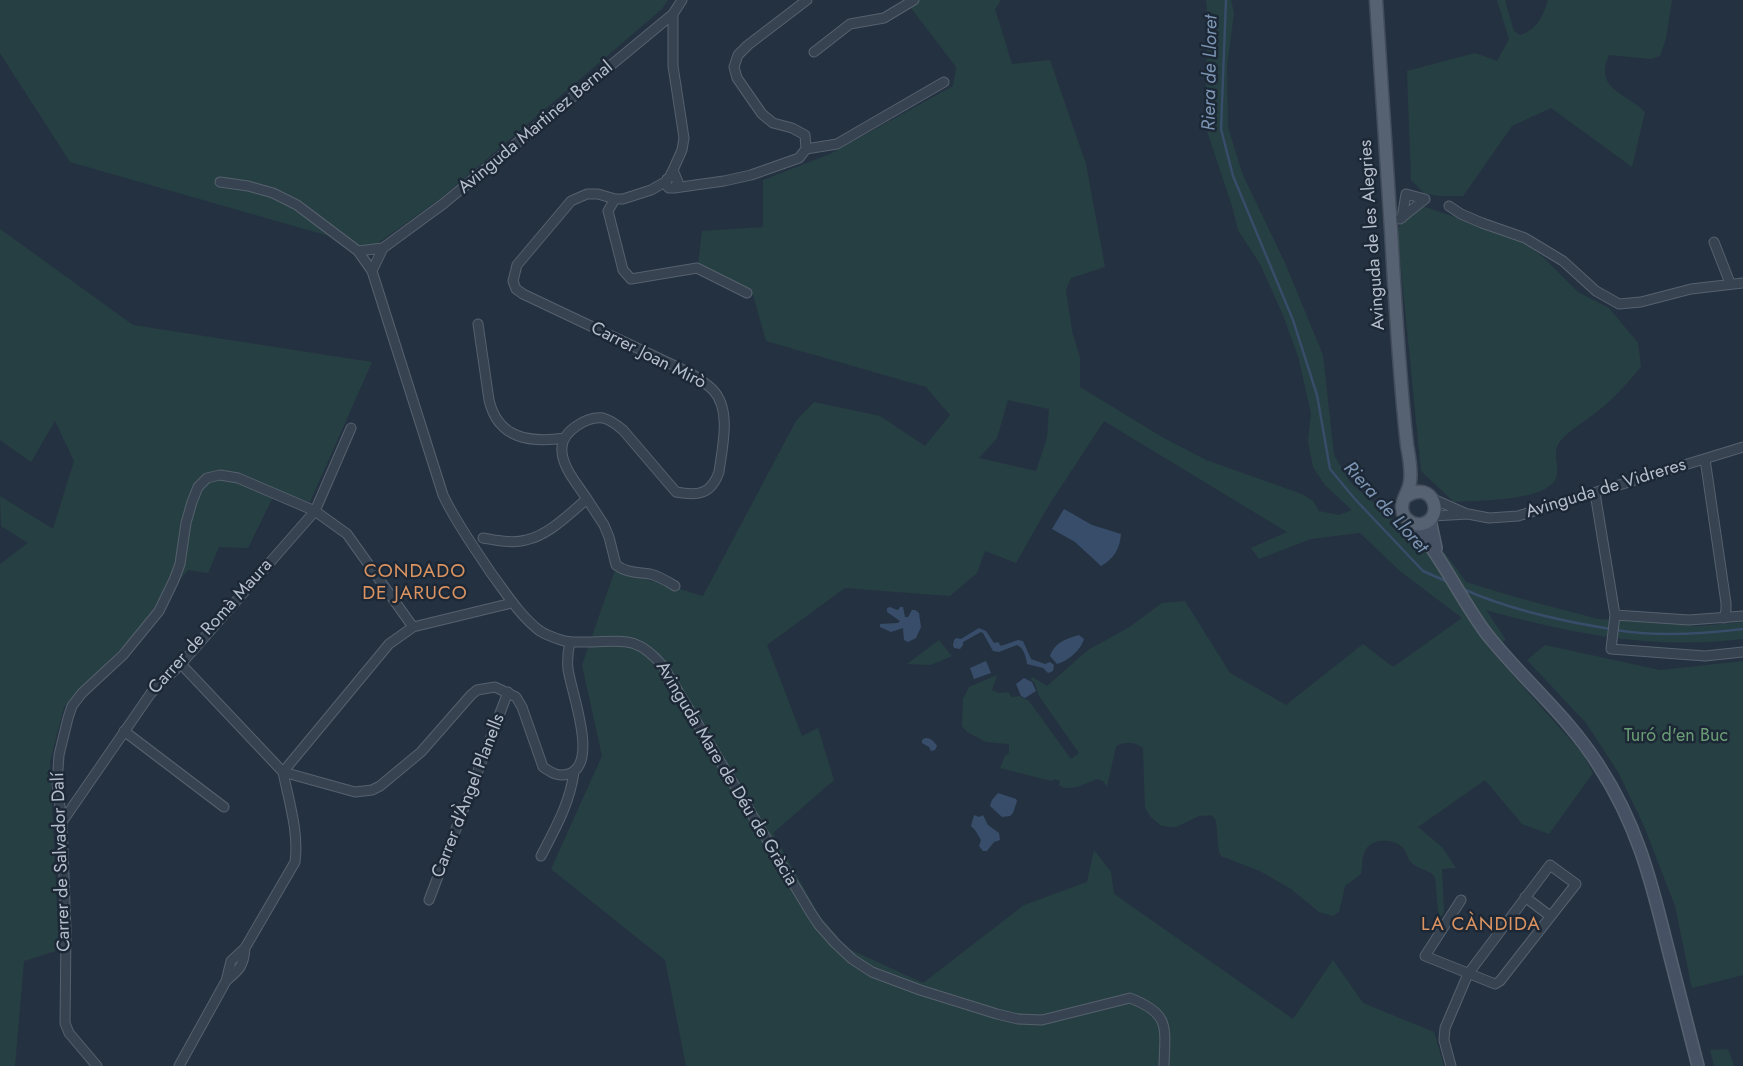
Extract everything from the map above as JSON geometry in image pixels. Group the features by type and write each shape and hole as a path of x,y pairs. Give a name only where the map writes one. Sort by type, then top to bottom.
{"main road":[{"name":"Avinguda de les Alegries","path":"1376,0 1401,390 1410,467"},
{"path":"1410,467 1435,507 1431,518 1437,555"},
{"path":"1410,467 1410,482 1407,496 1403,501 1403,515 1413,524 1437,555 1470,612 1490,638 1574,732 1598,764 1625,810 1649,874 1698,1066"},
{"path":"1407,496 1418,491 1428,495"},
{"path":"1413,524 1425,523 1431,518"}],"street":[{"name":"Avinguda Martinez Bernal","path":"372,271 383,248 443,204 673,14 682,0"},
{"path":"807,0 748,45 738,56 734,67 737,78 762,114 773,123 792,128 805,135 806,149 837,144 944,82"},
{"path":"814,52 850,24 884,18 914,0"},
{"path":"672,181 684,138 673,66 673,14"},
{"name":"Carrer Joan Mirò","path":"565,438 577,427 593,419 602,418 614,422 676,492 700,493 710,488 716,481 719,472 725,414 721,400 713,390 692,374 516,289 513,281 517,266 571,201 587,194 598,194 615,199 623,199 672,181 688,186 751,175 799,158 806,149"},
{"name":"Avinguda Mare de Déu de Gràcia","path":"220,182 248,186 273,193 297,205 358,251 372,271 443,495 453,516 512,603 541,632 561,640 570,642 623,640 637,644 651,653 663,666 811,913 819,925 852,959 872,972 891,980 1018,1019 1042,1020 1130,998 1156,1011 1163,1024 1164,1066"},
{"path":"1391,228 1425,199 1406,194 1402,218"},
{"path":"615,199 608,211 622,270 632,278 697,268 746,293"},
{"path":"1449,206 1461,214 1482,223 1525,238 1562,261 1596,291 1619,304 1640,302 1690,289 1743,283"},
{"path":"1714,242 1730,283"},
{"name":"Avinguda Martinez Bernal","path":"358,251 383,248"},
{"path":"478,324 492,410 498,422 508,432 525,437 544,441 565,438 562,448 566,466 601,519 609,537 616,565 635,574 649,574 666,580 675,586"},
{"name":"Carrer de Romà Maura","path":"62,822 151,693 181,664 314,511 351,428"},
{"name":"Avinguda de Vidreres","path":"1428,495 1468,514 1489,518 1518,516 1743,447"},
{"path":"1705,459 1726,603 1724,618"},
{"name":"Carrer de Salvador Dalí","path":"97,1066 69,1033 65,1023 66,931 62,822 57,784 59,755 72,706 82,693 123,655 159,611 180,564 186,523 198,487 207,478 220,475 238,478 314,511 347,534 412,626"},
{"path":"1595,493 1615,618 1611,649 1705,656 1743,652"},
{"path":"464,532 503,542 526,540 545,532 587,499"},
{"name":"Avinguda de Vidreres","path":"1431,518 1468,514"},
{"path":"473,546 483,538"},
{"path":"283,772 388,644 412,626 512,603"},
{"path":"1615,618 1674,619 1743,616"},
{"path":"541,856 559,823 571,791 574,772 580,764 583,737 568,670 570,642"},
{"path":"181,664 283,772 355,792 372,790 380,786 421,752 477,690 495,687 516,697 522,707 544,767 551,773 562,776 574,772"},
{"name":"Carrer d'Àngel Planells","path":"429,900 508,692"},
{"path":"124,731 224,807"},
{"path":"178,1066 226,981 242,966 245,948 294,862 297,849 296,834 283,772"},
{"path":"1451,1066 1444,1040 1445,1028 1468,974 1550,865 1576,884 1500,981 1495,984 1468,974 1425,956 1461,900"},
{"path":"1525,898 1550,916"}],"green space":[{"path":"0,0 668,0 662,9 440,199 371,248 70,162 0,53"},
{"path":"905,0 1001,0 995,9 1012,64 1050,60 1086,164 1105,267 1071,278 1066,290 1072,331 1080,358 1080,387 1162,437 1206,460 1302,494 1313,501 1319,511 1339,515 1352,510 1325,485 1313,467 1308,441 1311,413 1298,356 1283,315 1260,264 1238,230 1207,131 1205,116 1208,21 1206,0 1231,0 1234,13 1227,66 1228,127 1242,173 1285,263 1323,355 1334,455 1350,482 1431,554 1445,553 1466,582 1598,619 1699,626 1743,622 1743,639 1677,642 1613,638 1518,619 1486,610 1506,640 1488,647 1582,753 1593,773 1549,834 1522,824 1485,780 1418,827 1442,847 1456,868 1442,869 1444,912 1439,921 1435,877 1430,872 1414,865 1402,847 1388,841 1372,844 1365,851 1361,874 1345,886 1339,912 1333,916 1319,912 1291,889 1260,871 1221,856 1216,821 1212,815 1199,816 1176,827 1160,825 1151,817 1145,808 1143,748 1136,744 1130,743 1116,746 1107,787 1103,781 1097,779 1068,788 1059,785 1060,781 1055,779 1051,781 1000,768 1005,756 1009,753 1009,744 986,742 967,732 962,726 963,699 969,687 997,675 992,690 999,693 1009,692 1011,697 1020,696 1029,701 1071,759 1079,753 1039,696 1031,679 1032,677 1047,686 1088,650 1128,628 1162,603 1185,601 1230,673 1286,705 1363,644 1393,667 1462,618 1400,571 1360,533 1311,539 1259,559 1251,548 1287,532 1104,421 1049,505 1016,563 985,551 977,573 950,596 845,588 767,645 802,736 818,728 834,780 773,833 819,915 847,948 923,983 1024,905 1087,882 1094,850 1111,872 1114,894 1293,1019 1333,960 1363,1003 1434,1032 1444,1066 686,1066 665,960 551,869 602,756 582,665 615,570 703,596 796,421 814,402 880,416 925,446 950,415 926,387 766,341 753,295 698,264 702,231 763,227 763,180 830,154 953,86 956,67","holes":["1008,400 1049,409 1047,438 1036,471 979,458 997,438"]},
{"path":"1497,0 1505,0 1514,31 1520,35 1535,26 1548,0 1672,0 1666,39 1660,56 1651,59 1609,55 1605,66 1605,76 1615,90 1645,112 1632,167 1551,108 1512,126 1463,196 1438,196 1424,193 1411,180 1407,71 1475,53 1497,61 1509,39"},
{"path":"1425,207 1517,238 1528,245 1578,292 1609,308 1638,343 1641,367 1610,401 1562,439 1556,452 1557,475 1552,484 1542,490 1512,498 1454,502 1421,471 1397,229 1414,212"},
{"path":"0,229 133,325 372,362 310,502 276,491 248,548 219,547 208,573 188,570 132,637 64,707 50,762 59,950 24,961 15,1066 0,1066 0,564 28,543 1,526 0,496 53,529 74,461 55,421 31,462 0,440"},
{"path":"939,640 952,656 931,665 907,664"},
{"name":"Turó d'en Buc","path":"1545,645 1660,670 1743,661 1743,975 1692,988 1675,906 1644,826 1618,772 1586,723 1527,660"},
{"path":"1728,1049 1734,1066 1714,1066 1710,1050"}],"water":[{"path":"1064,509 1092,525 1121,534 1118,548 1109,560 1101,566 1075,542 1052,529"},
{"path":"890,607 897,610 903,607 905,617 908,617 912,610 919,613 921,627 916,638 908,642 904,640 903,628 891,632 880,627 880,624 898,623 900,621 887,612 887,608"},
{"path":"979,628 986,631 994,643 998,642 1001,646 1018,640 1023,641 1031,659 1045,664 1050,662 1054,665 1053,671 1048,673 1043,668 1027,664 1023,650 1017,645 999,652 993,651 981,632 963,642 960,649 954,648 954,640 956,638 961,639"},
{"path":"1079,635 1084,639 1077,651 1070,658 1057,664 1050,656 1055,647 1065,640"},
{"path":"986,661 991,673 974,679 970,668"},
{"path":"1024,678 1032,682 1036,691 1025,698 1021,696 1016,684"},
{"path":"925,738 931,739 935,743 937,746 935,750 931,751 929,747 922,743 922,740"},
{"path":"998,793 1016,799 1013,813 1010,816 1002,817 990,806"},
{"path":"974,815 979,817 983,815 988,825 999,833 1000,840 994,842 987,851 983,851 979,846 981,840 971,826"}],"waterway":[{"name":"Riera de Lloret","path":"1226,0 1221,129 1233,176 1293,320 1317,395 1330,469 1354,498 1423,571 1448,582"},
{"name":"Riera de Lloret","path":"1463,589 1535,614 1611,629"},
{"name":"Riera de Lloret","path":"1616,630 1647,634 1680,634 1743,629"}],"district":[{"name":"CONDADO DE JARUCO","path":"415,583"},
{"name":"LA CÀNDIDA","path":"1481,925"}]}
